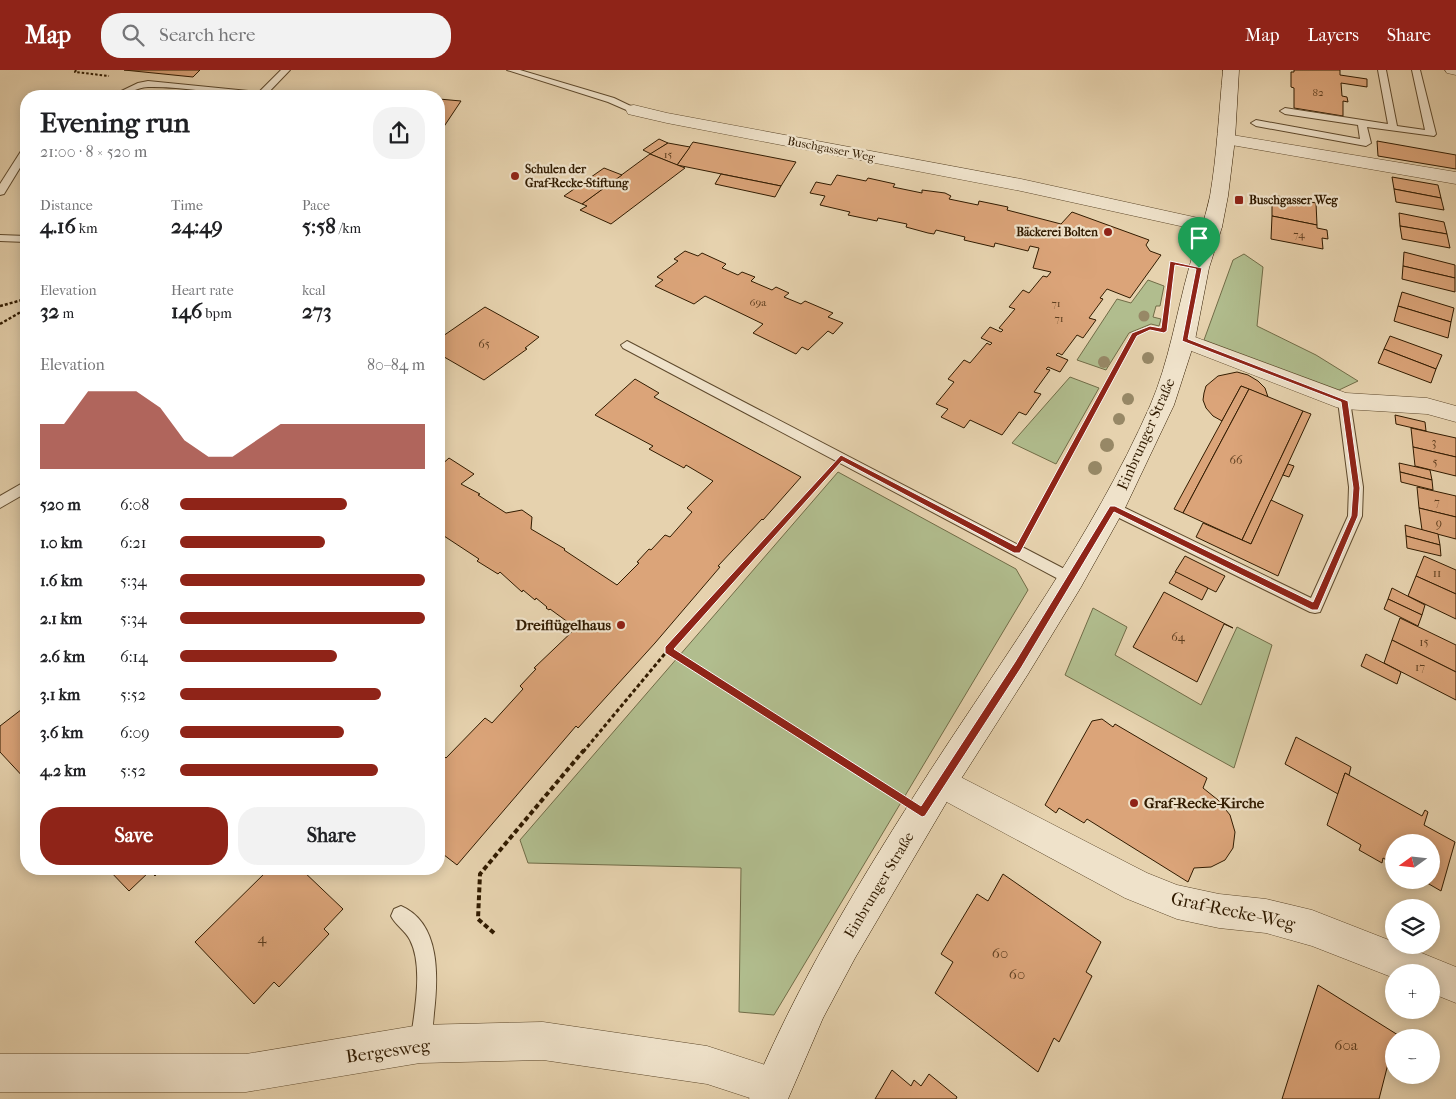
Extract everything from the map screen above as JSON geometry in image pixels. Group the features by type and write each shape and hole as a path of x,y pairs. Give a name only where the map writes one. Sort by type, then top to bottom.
{"street":[{"name":"Einbrunger Straße","path":"771,1092 810,1005 842,945 940,782 1018,665 1071,579 1112,508 1162,405 1174,335 1199,268 1212,227 1219,196 1226,139 1231,70"},
{"name":"Buschgasser Weg","path":"634,110 667,118 1021,185 1212,227"},
{"path":"1226,139 1456,178"},
{"path":"1174,335 1344,401 1427,406 1456,414"},
{"name":"Graf-Recke-Weg","path":"940,782 1137,886 1177,902 1218,911 1266,916 1312,928 1404,964"},
{"path":"1440,978 1456,984"},
{"name":"Bergesweg","path":"0,1074 246,1073 420,1044 543,1041 707,1066 771,1092"}],"lane":[{"path":"267,90 286,70"},
{"name":"Buschgasser Weg","path":"512,70 611,100 634,110"},
{"path":"1382,70 1393,128"},
{"path":"1285,111 1431,134 1416,70"},
{"path":"130,90 148,84 204,90"},
{"path":"1256,123 1366,143 1362,124"},
{"path":"0,192 20,160"},
{"path":"0,238 20,239"},
{"path":"627,345 1071,579"},
{"path":"1112,508 1315,607 1354,516 1356,488 1344,401"},
{"path":"0,503 20,490"},
{"path":"401,916 413,925 422,944 427,985 420,1044"}],"path":[{"path":"0,306 20,301"},
{"path":"0,324 20,312"},
{"path":"1017,551 1134,334 1150,328 1174,335"},
{"path":"494,933 478,919 480,874 668,650 841,458"},
{"path":"668,650 922,813"}],"green space":[{"path":"1244,254 1263,267 1257,326 1316,355 1358,381 1339,390 1204,340 1233,260"},
{"path":"1148,280 1164,286 1160,306 1156,306 1153,317 1161,319 1159,326 1151,324 1129,333 1106,370 1077,360 1117,299 1131,303"},
{"path":"1070,377 1099,388 1056,464 1012,443"},
{"path":"838,472 1016,569 1028,590 774,1015 739,1012 741,868 528,863 520,840"},
{"path":"1093,608 1127,627 1115,655 1201,705 1237,627 1272,645 1234,768 1065,675"}],"building":[{"path":"124,70 200,70 193,77"},
{"path":"1294,70 1340,70 1340,75 1367,79 1367,87 1341,83 1342,96 1347,97 1348,102 1343,101 1343,116 1294,108 1294,88 1291,87 1291,72 1294,72"},
{"path":"445,100 461,101 445,125"},
{"path":"659,139 668,143 651,154 643,150"},
{"path":"1377,141 1456,155 1456,169 1378,156"},
{"path":"693,142 796,162 781,186 677,165"},
{"path":"668,143 690,147 677,165 650,154"},
{"path":"650,154 685,168 611,224 580,210 587,206 582,204"},
{"path":"604,168 622,175 582,204 564,196"},
{"path":"721,174 781,186 775,197 715,184"},
{"path":"837,175 866,181 868,178 895,184 893,187 922,193 922,190 945,193 951,196 949,199 978,205 979,201 1008,207 1007,210 1061,224 1072,212 1149,240 1146,245 1150,251 1161,255 1130,298 1107,289 1100,298 1103,299 1089,318 1096,320 1083,338 1077,335 1062,355 1058,353 1056,355 1068,360 1060,372 1048,367 1046,369 1050,370 1034,392 1041,394 1026,415 1019,412 1002,435 970,420 964,428 941,417 948,409 936,404 954,382 948,379 964,360 970,363 987,343 990,345 992,343 981,338 990,327 1001,332 1003,330 999,328 1015,309 1009,307 1023,290 1029,293 1043,276 1047,277 1051,272 1033,268 1039,248 1030,246 1028,251 995,243 994,247 964,240 965,237 936,230 934,234 928,233 906,227 907,224 878,218 877,221 848,215 850,212 820,205 825,196 810,193 816,182 831,185"},
{"path":"1392,177 1438,185 1441,198 1394,189"},
{"path":"1394,189 1441,198 1444,210 1396,202"},
{"path":"1272,195 1316,203 1317,225 1272,216"},
{"path":"1399,213 1444,222 1447,234 1400,226"},
{"path":"1272,216 1317,225 1317,228 1327,230 1328,239 1322,238 1323,249 1271,239"},
{"path":"1400,226 1447,234 1450,248 1402,239"},
{"path":"685,251 698,256 702,253 726,264 722,268 738,275 742,272 755,277 751,281 772,290 776,287 789,293 784,297 801,304 805,301 833,313 828,317 843,323 833,334 828,331 808,350 802,347 796,354 753,333 763,324 705,296 694,304 655,286 663,280 657,277 678,261 674,259"},
{"path":"1404,252 1455,265 1455,278 1403,266"},
{"path":"1403,266 1455,278 1455,292 1402,279"},
{"path":"1402,292 1454,308 1451,322 1398,306"},
{"path":"1398,306 1451,322 1448,338 1394,321"},
{"path":"485,307 539,337 525,348 527,349 484,380 445,357 445,335"},
{"path":"1390,336 1442,355 1436,369 1384,349"},
{"path":"1384,349 1436,369 1431,383 1378,363"},
{"path":"1237,372 1248,375 1258,381 1265,388 1268,397 1241,386 1222,421 1213,416 1206,408 1203,400 1206,386 1218,376"},
{"name":"Dreiflügelhaus","path":"635,379 659,393 654,397 801,477 763,520 718,566 720,567 655,643 578,728 576,726 457,865 445,856 445,757 485,718 492,723 523,689 520,686 536,669 534,668 576,628 546,608 536,598 535,600 523,590 522,592 500,572 498,574 477,561 479,559 445,537 445,462 449,458 474,474 461,484 480,494 478,495 506,513 522,510 532,517 531,529 565,549 617,585 639,563 637,562 649,549 651,550 665,535 670,537 692,512 687,508 713,481 686,465 684,468 649,449 653,446 595,415"},
{"path":"1241,386 1249,389 1183,513 1174,509"},
{"path":"1249,389 1303,411 1242,540 1183,513"},
{"path":"1303,411 1311,414 1251,544 1242,540"},
{"path":"1395,415 1425,422 1426,431 1396,424"},
{"path":"1411,428 1456,438 1456,457 1413,447"},
{"path":"1413,447 1456,457 1456,476 1415,466"},
{"path":"1399,463 1430,470 1432,480 1400,472"},
{"path":"1288,464 1294,466 1289,477 1283,475"},
{"path":"1400,472 1432,480 1433,490 1401,482"},
{"path":"1417,487 1456,496 1456,517 1419,508"},
{"path":"1271,500 1303,515 1278,576 1196,537 1203,523 1251,544"},
{"path":"1419,508 1456,517 1456,539 1422,530"},
{"path":"1405,525 1438,534 1440,545 1406,536"},
{"path":"1406,536 1440,545 1441,556 1407,548"},
{"path":"1185,556 1225,576 1216,592 1175,572"},
{"path":"1424,556 1456,570 1456,594 1416,576"},
{"path":"1176,572 1208,588 1202,600 1169,583"},
{"path":"1416,576 1456,594 1456,619 1408,596"},
{"path":"1392,588 1425,605 1422,615 1388,599"},
{"path":"1164,592 1233,628 1224,624 1197,682 1133,647"},
{"path":"1388,599 1422,615 1418,626 1384,609"},
{"path":"1400,618 1456,645 1456,672 1392,640"},
{"path":"1392,640 1456,672 1456,700 1384,663"},
{"path":"1366,654 1401,672 1397,684 1361,666"},
{"path":"20,711 20,774 0,752 0,726"},
{"name":"Graf-Recke-Kirche","path":"1102,719 1113,727 1115,724 1207,778 1203,788 1218,800 1230,815 1235,832 1233,848 1225,860 1211,867 1194,868 1188,882 1087,819 1084,823 1059,808 1056,813 1045,805 1092,721"},
{"path":"1296,737 1351,767 1349,775 1345,773 1338,794 1285,764"},
{"path":"1345,773 1422,816 1425,810 1428,812 1424,825 1455,842 1441,891 1438,889 1440,889 1440,834 1385,834 1385,859 1383,858 1382,863 1359,850 1361,845 1327,825"},
{"path":"1003,874 1101,942 1086,972 1092,976 1059,1042 1054,1038 1038,1072 935,993 953,962 941,954 977,894 988,901"},
{"path":"114,875 146,875 129,891"},
{"path":"263,875 307,875 343,909 324,929 329,934 279,987 274,982 254,1004 195,942"},
{"path":"1318,985 1388,1029 1385,1029 1385,1076 1379,1099 1282,1099"},
{"path":"892,1070 911,1086 914,1080 921,1086 929,1074 957,1097 956,1099 875,1099"}],"place":[{"name":"Schulen der Graf-Recke-Stiftung","path":"515,176"},
{"name":"Buschgasser Weg","path":"1239,200"},
{"name":"Bäckerei Bolten","path":"1108,232"},
{"name":"Dreiflügelhaus","path":"621,625"},
{"name":"Graf-Recke-Kirche","path":"1134,803"}],"route":[{"path":"1172,262 1199,268 1184,340 1344,401 1356,488 1354,516 1315,607 1112,508 1018,665 940,782 922,813 668,650 841,458 1017,551 1134,334 1150,328 1164,331 1172,262"}]}
